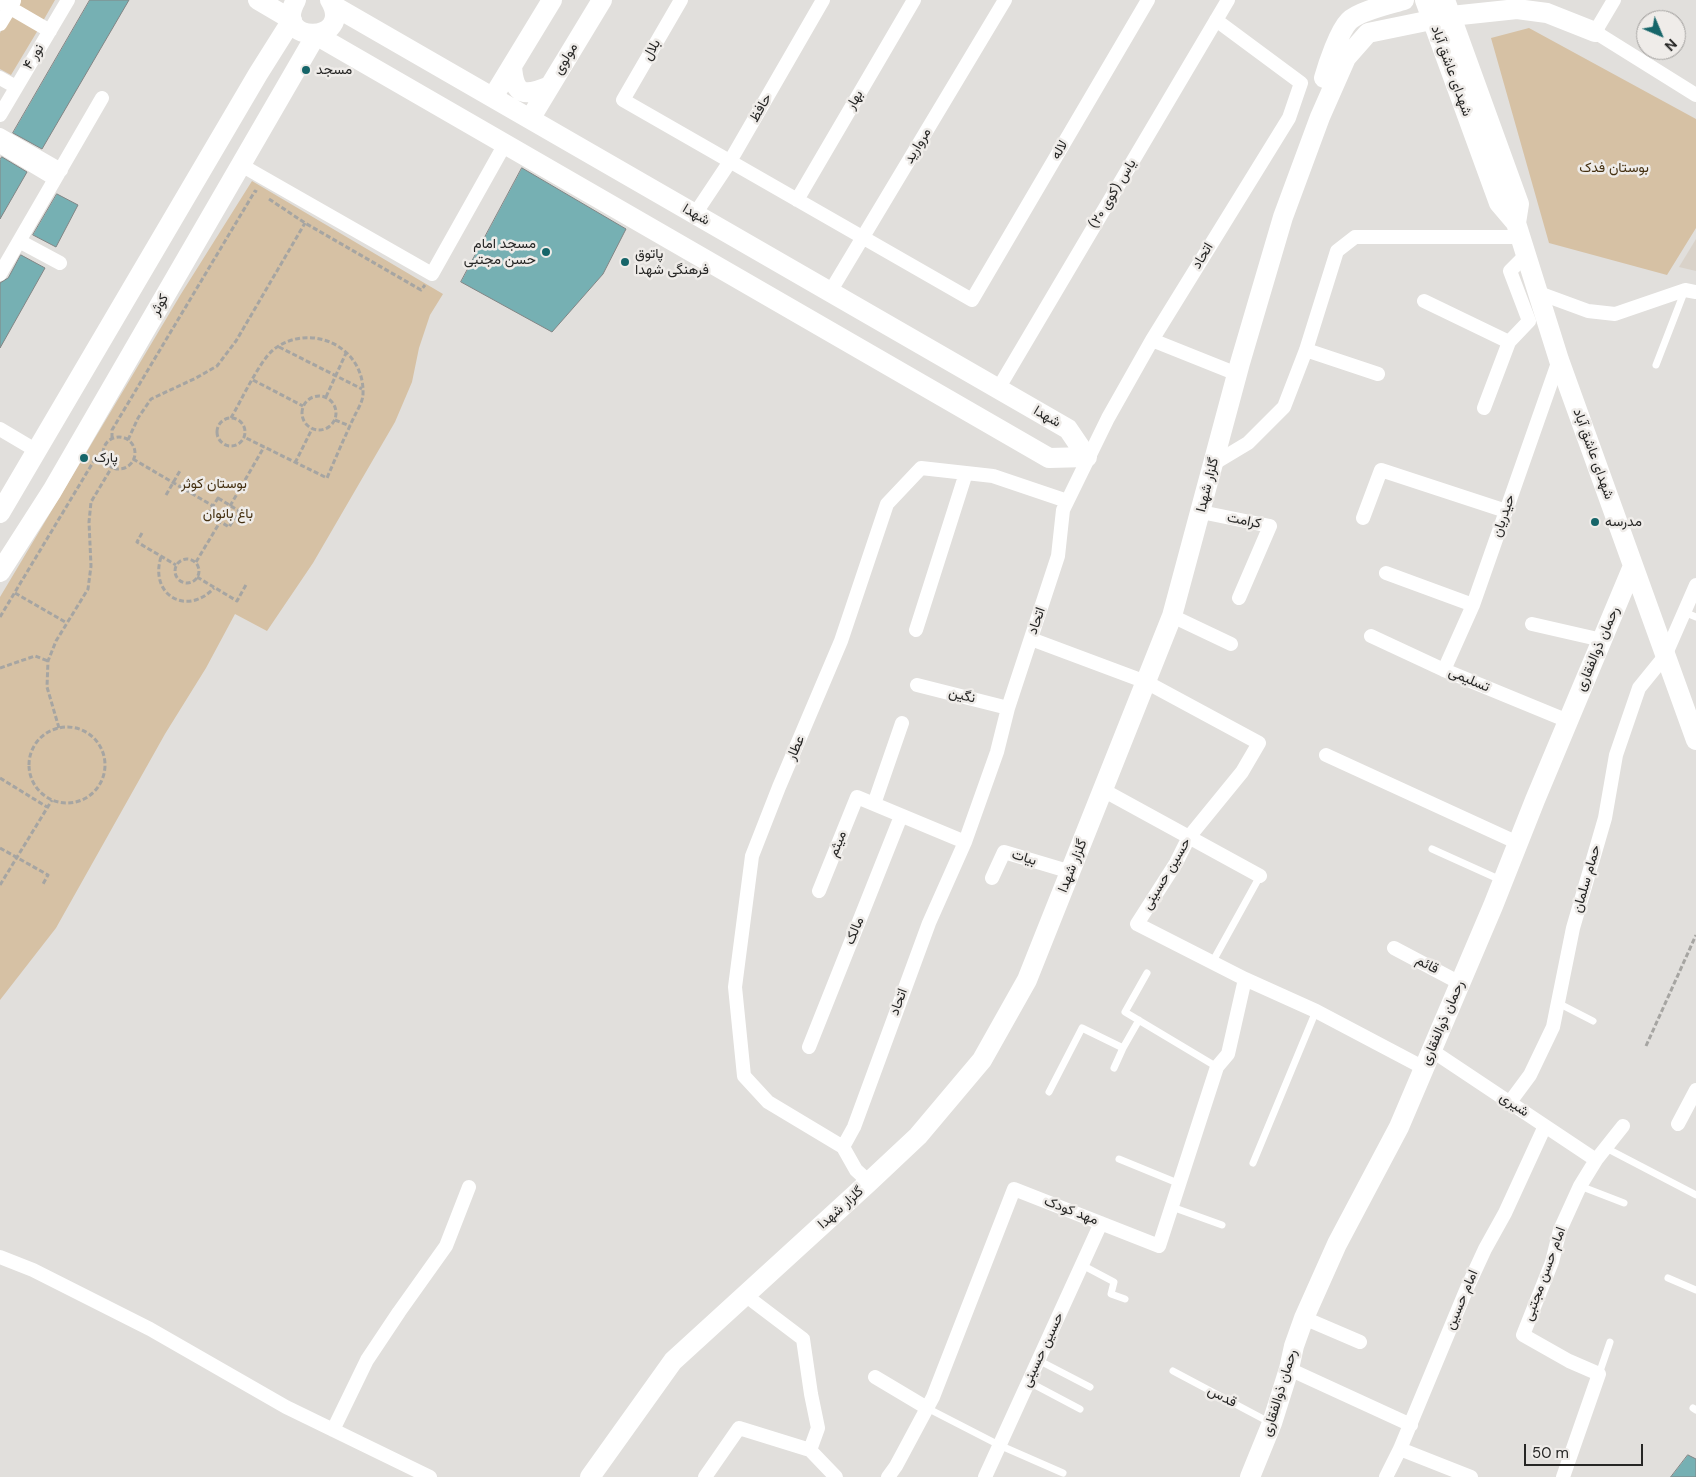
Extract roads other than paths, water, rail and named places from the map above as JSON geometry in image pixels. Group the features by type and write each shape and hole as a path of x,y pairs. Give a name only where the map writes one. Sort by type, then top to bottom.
{"street":[{"name":"نور ۴","path":"0,115 68,0"},
{"path":"258,0 292,20 299,30 304,33 316,35 1049,458 1088,457"},
{"path":"0,513 258,74 292,20 296,0"},
{"path":"493,97 552,0"},
{"name":"مولوی","path":"530,119 602,0"},
{"name":"بلال","path":"681,0 623,100 729,163"},
{"name":"حافظ","path":"695,214 729,163 823,0"},
{"name":"بهار","path":"797,200 914,0"},
{"name":"مروارید","path":"830,292 1005,0"},
{"name":"لاله","path":"863,237 972,300 1148,0"},
{"name":"یاس (کوی ۲۰)","path":"998,389 1228,0"},
{"path":"1320,117 1320,93 1325,72 1337,43 1360,0"},
{"path":"1350,20 1368,11 1404,0"},
{"name":"شهدای عاشق آباد","path":"1425,0 1443,12 1499,204 1521,238 1559,360 1696,740"},
{"path":"1548,0 1558,4 1595,32 1695,93"},
{"path":"1595,32 1614,0"},
{"name":"کوثر","path":"0,572 52,491 316,35 323,33 332,25 334,2"},
{"name":"شهدا","path":"334,2 530,119 1068,429 1088,457"},
{"path":"0,24 8,3 50,31"},
{"name":"گلزار شهدا","path":"590,1477 673,1360 918,1136 982,1060 1027,980 1172,616 1237,374 1283,217 1320,117 1346,58 1368,33 1443,12 1517,9 1546,13 1595,32"},
{"name":"اتحاد","path":"843,1147 854,1127 929,923 965,842 997,752 1008,708 1058,556 1063,510 1088,457 1152,340 1289,118 1301,83 1216,20"},
{"path":"512,66 513,80 518,88 526,93 534,93 550,86"},
{"path":"0,78 16,87"},
{"path":"0,274 102,98"},
{"path":"0,135 58,174"},
{"path":"241,165 432,274 505,144"},
{"path":"0,146 58,174"},
{"path":"729,163 863,237"},
{"path":"1213,464 1248,443 1284,407 1306,350 1337,251 1355,237 1521,238 1510,271 1529,321 1509,342 1484,408"},
{"path":"19,241 60,263"},
{"path":"1539,293 1588,311 1615,314 1690,291"},
{"path":"1424,302 1509,342"},
{"path":"1152,340 1237,374"},
{"path":"1306,350 1378,374"},
{"name":"حیدریان","path":"1444,670 1473,604 1559,360"},
{"path":"0,429 37,451"},
{"name":"عطار","path":"843,1147 768,1102 744,1076 735,987 752,856 841,641 887,504 921,468 993,476 1067,501"},
{"path":"1363,518 1381,470 1506,511"},
{"path":"916,630 966,473"},
{"name":"کرامت","path":"1201,512 1270,526 1239,598"},
{"name":"رحمان ذوالفقاری","path":"1250,1477 1272,1423 1304,1318 1337,1244 1399,1127 1633,566"},
{"path":"1386,573 1473,604"},
{"name":"حمام سلمان","path":"1510,1102 1530,1075 1553,1027 1573,928 1606,818 1616,755 1639,688 1665,656 1690,614 1696,585"},
{"path":"1172,616 1230,644"},
{"path":"1532,624 1602,640"},
{"name":"تسلیمی","path":"1371,636 1444,670 1568,721"},
{"path":"1031,639 1146,682"},
{"name":"حسین حسینی","path":"1146,682 1259,744 1242,772 1189,837 1138,924 1245,978 1316,1011 1424,1068"},
{"name":"نگین","path":"917,685 1008,708"},
{"path":"902,723 874,804 965,842"},
{"path":"1326,756 1518,843"},
{"path":"1104,790 1260,876"},
{"name":"میثم","path":"819,891 857,797 874,804"},
{"name":"مالک","path":"809,1046 901,816"},
{"name":"بیات","path":"992,878 1004,852 1071,872"},
{"name":"قائم","path":"1394,948 1460,983"},
{"name":"مهد کودک","path":"888,1477 896,1466 932,1397 1014,1189 1159,1246 1217,1067 1228,1054 1245,978"},
{"name":"شیری","path":"1432,1050 1596,1160"},
{"path":"1678,1124 1696,1090"},
{"name":"امام حسین","path":"1386,1477 1400,1450 1478,1264 1505,1213 1545,1126"},
{"name":"امام حسن مجتبی","path":"1599,1374 1569,1361 1523,1335 1552,1262 1560,1230 1580,1186 1596,1160 1623,1126"},
{"path":"843,1147 856,1170 869,1182"},
{"path":"333,1430 367,1360 446,1246 468,1187"},
{"name":"حسین حسینی","path":"985,1477 1102,1223"},
{"path":"0,1257 33,1270 150,1329 286,1407 430,1477"},
{"path":"745,1296 804,1339 811,1394 818,1428 810,1450"},
{"path":"1304,1318 1360,1342"},
{"path":"1289,1369 1411,1424"},
{"path":"1564,1477 1599,1374"},
{"path":"875,1377 927,1408"},
{"path":"705,1477 739,1428 810,1450 836,1477"},
{"path":"1400,1450 1470,1477"}],"lane":[{"path":"1656,365 1690,291"},
{"path":"1432,849 1503,881"},
{"path":"1213,961 1260,876"},
{"path":"1147,973 1126,1012 1217,1067"},
{"path":"1558,1003 1594,1021"},
{"path":"1253,1163 1316,1011"},
{"path":"1114,1068 1139,1020"},
{"path":"1049,1092 1082,1028 1123,1048"},
{"path":"1606,1148 1696,1195"},
{"path":"1119,1159 1180,1184"},
{"path":"1580,1186 1624,1203"},
{"path":"1172,1206 1222,1225"},
{"path":"1082,1265 1114,1282 1110,1294 1126,1300"},
{"path":"1668,1278 1696,1290"},
{"path":"1599,1374 1610,1342"},
{"path":"1038,1360 1090,1387"},
{"name":"قدس","path":"1173,1371 1272,1423"},
{"path":"1028,1382 1080,1409"},
{"path":"927,1408 999,1446 1063,1472"}],"place":[{"name":"مسجد","path":"306,70"},
{"name":"مسجد امام حسن مجتبی","path":"546,252"},
{"name":"پاتوق فرهنگی شهدا","path":"625,262"},
{"name":"پارک","path":"84,458"},
{"name":"مدرسه","path":"1595,522"}],"park label":[{"name":"بوستان فدک","path":"1614,168"},
{"name":"بوستان کوثر","path":"214,484"},
{"name":"باغ بانوان","path":"228,514"}]}
